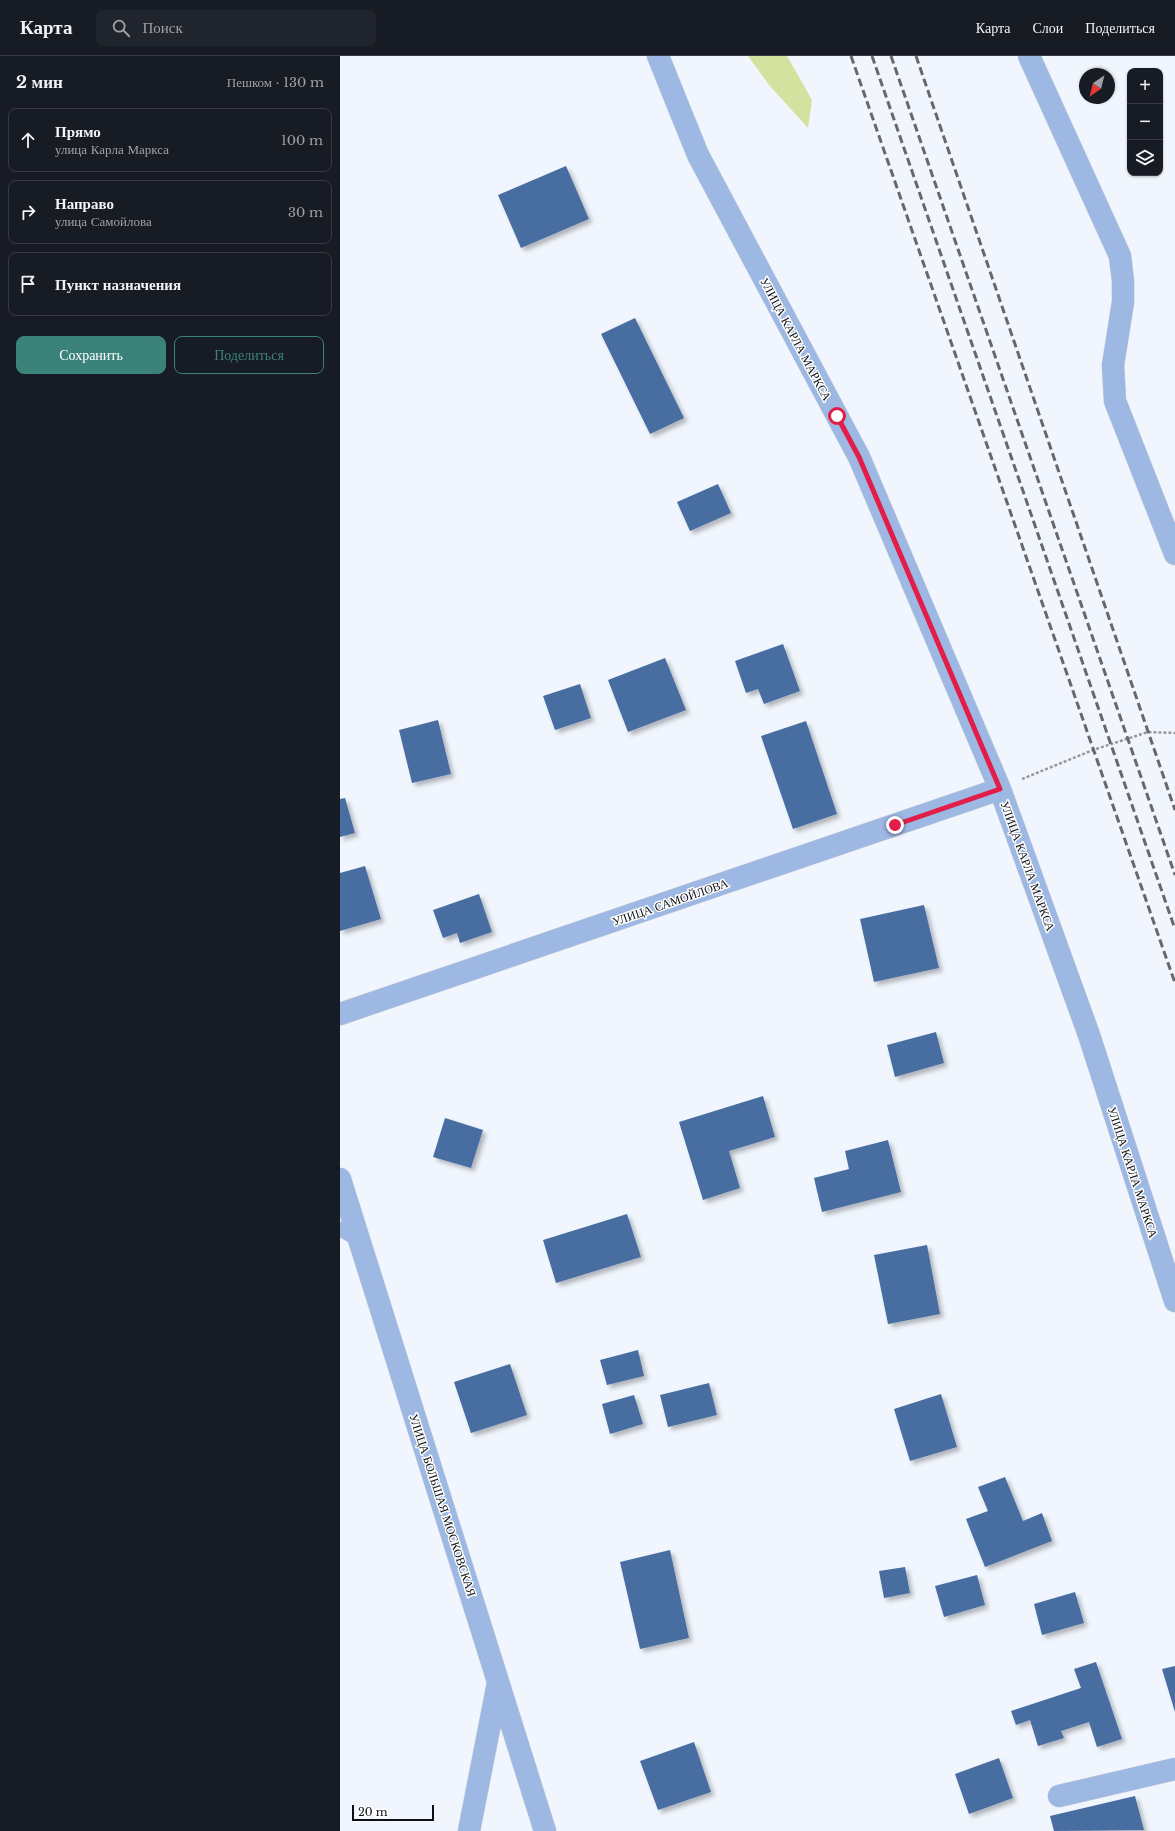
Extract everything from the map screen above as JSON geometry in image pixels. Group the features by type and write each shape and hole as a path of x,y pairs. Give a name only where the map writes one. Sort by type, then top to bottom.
{"street":[{"name":"УЛИЦА КАРЛА МАРКСА","path":"658,56 698,155 859,457 1000,789 1089,1035 1175,1301"},
{"path":"1029,56 1120,256 1123,281 1123,302 1113,365 1115,402 1175,554"},
{"name":"УЛИЦА САМОЙЛОВА","path":"340,1014 1000,789"},
{"name":"УЛИЦА БОЛЬШАЯ МОСКОВСКАЯ","path":"340,1179 499,1680 545,1831"},
{"path":"469,1831 499,1680"},
{"path":"1059,1796 1175,1769"}],"lane":[{"path":"340,1230 359,1240"}],"path":[{"path":"1000,789 1094,750 1148,732 1175,733"}],"green space":[{"path":"748,56 787,56 812,100 808,128 769,85"}],"building":[{"path":"566,166 589,219 521,248 498,195"},
{"path":"635,318 684,418 650,434 601,334"},
{"path":"718,484 731,513 690,531 677,502"},
{"path":"783,644 800,691 764,704 758,689 746,693 735,661"},
{"path":"665,658 686,710 628,732 608,680"},
{"path":"580,684 591,718 555,730 543,696"},
{"path":"438,720 451,774 412,783 399,730"},
{"path":"806,721 837,814 793,829 761,736"},
{"path":"345,798 355,833 340,837 340,799"},
{"path":"365,866 381,919 340,931 340,873"},
{"path":"479,894 492,932 460,943 457,933 443,938 433,910"},
{"path":"924,905 939,968 874,982 860,919"},
{"path":"936,1032 944,1063 895,1077 887,1045"},
{"path":"763,1096 775,1137 729,1151 740,1188 703,1200 679,1122"},
{"path":"445,1118 483,1130 471,1168 433,1157"},
{"path":"888,1140 901,1192 822,1212 814,1178 849,1169 845,1151"},
{"path":"627,1214 641,1257 556,1283 543,1240"},
{"path":"927,1245 940,1314 888,1324 874,1255"},
{"path":"638,1350 644,1376 607,1385 600,1360"},
{"path":"510,1364 527,1415 471,1433 454,1382"},
{"path":"709,1383 717,1415 668,1427 660,1395"},
{"path":"941,1394 957,1447 910,1461 894,1409"},
{"path":"634,1395 643,1424 610,1434 602,1404"},
{"path":"1005,1477 1023,1521 1042,1513 1052,1541 985,1567 966,1519 988,1511 978,1487"},
{"path":"670,1550 689,1638 640,1649 620,1562"},
{"path":"905,1567 910,1593 884,1598 879,1571"},
{"path":"977,1575 985,1605 944,1617 935,1586"},
{"path":"1075,1592 1084,1623 1042,1635 1034,1604"},
{"path":"1096,1662 1122,1739 1097,1747 1089,1722 1061,1731 1064,1738 1038,1746 1030,1720 1016,1725 1011,1711 1081,1688 1074,1669"},
{"path":"1175,1666 1175,1712 1162,1669"},
{"path":"694,1742 711,1792 658,1810 640,1761"},
{"path":"999,1758 1013,1798 969,1814 955,1774"},
{"path":"1135,1796 1144,1830 1054,1831 1050,1816"}],"railway":[{"path":"851,56 1175,983"},
{"path":"872,56 1175,929"},
{"path":"891,56 1175,875"},
{"path":"916,56 1175,810"}],"route":[{"path":"837,416 859,457 1000,789 895,825"}]}
